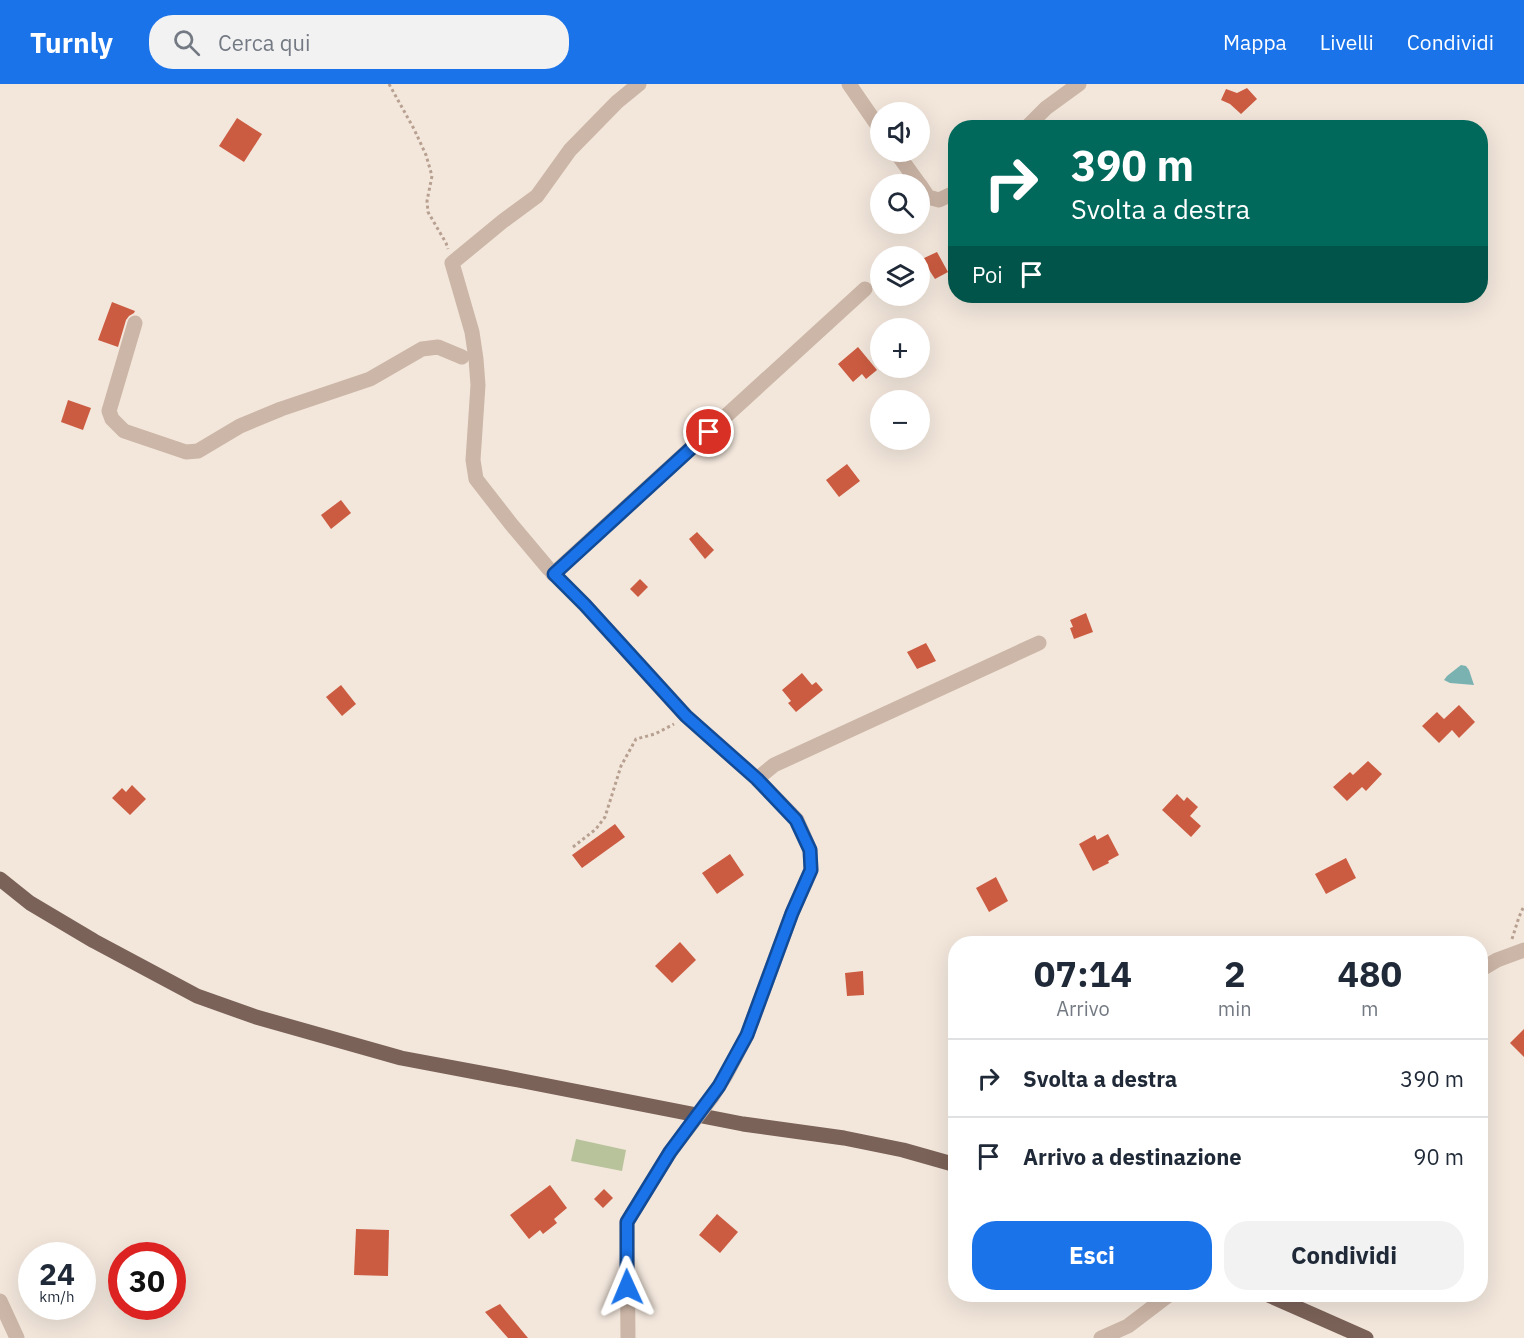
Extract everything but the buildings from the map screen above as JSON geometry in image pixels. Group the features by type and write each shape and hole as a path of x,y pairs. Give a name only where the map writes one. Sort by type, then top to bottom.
{"main road":[{"path":"0,879 30,903 94,941 197,996 256,1017 401,1058 743,1124 844,1138 903,1150 948,1163"},
{"path":"1284,1302 1366,1338"}],"street":[{"path":"628,1338 627,1222 670,1152 712,1097 747,1035 792,913 811,870 810,850 796,820 757,779 686,716 554,574 476,479 473,460 478,385 476,359 472,332 452,263 537,196 570,150 617,102 639,84"},
{"path":"849,84 870,114"},
{"path":"1034,120 1046,108 1079,84"},
{"path":"930,198 939,200 948,196"},
{"path":"554,574 865,289"},
{"path":"135,323 109,411 112,419 124,431 186,452 198,451 240,426 281,409 370,379 422,349 438,347 462,357"},
{"path":"757,779 774,765 1039,643"},
{"path":"1488,965 1524,950"},
{"path":"0,1301 17,1338"},
{"path":"1101,1338 1128,1326 1160,1302"}],"path":[{"path":"389,84 426,155 432,176 427,201 428,212 446,243 452,263"},
{"path":"573,847 596,830 604,817 621,766 636,740 666,729 686,716"},
{"path":"1509,955 1515,927 1524,906"}],"green space":[{"path":"576,1139 626,1150 622,1171 571,1161"}],"water":[{"path":"1461,665 1466,666 1469,670 1474,685 1450,683 1444,680"}],"route":[{"path":"627,1287 627,1222 670,1152 712,1097 747,1035 792,913 811,870 810,850 796,820 757,779 686,716 554,574 709,432"}]}
